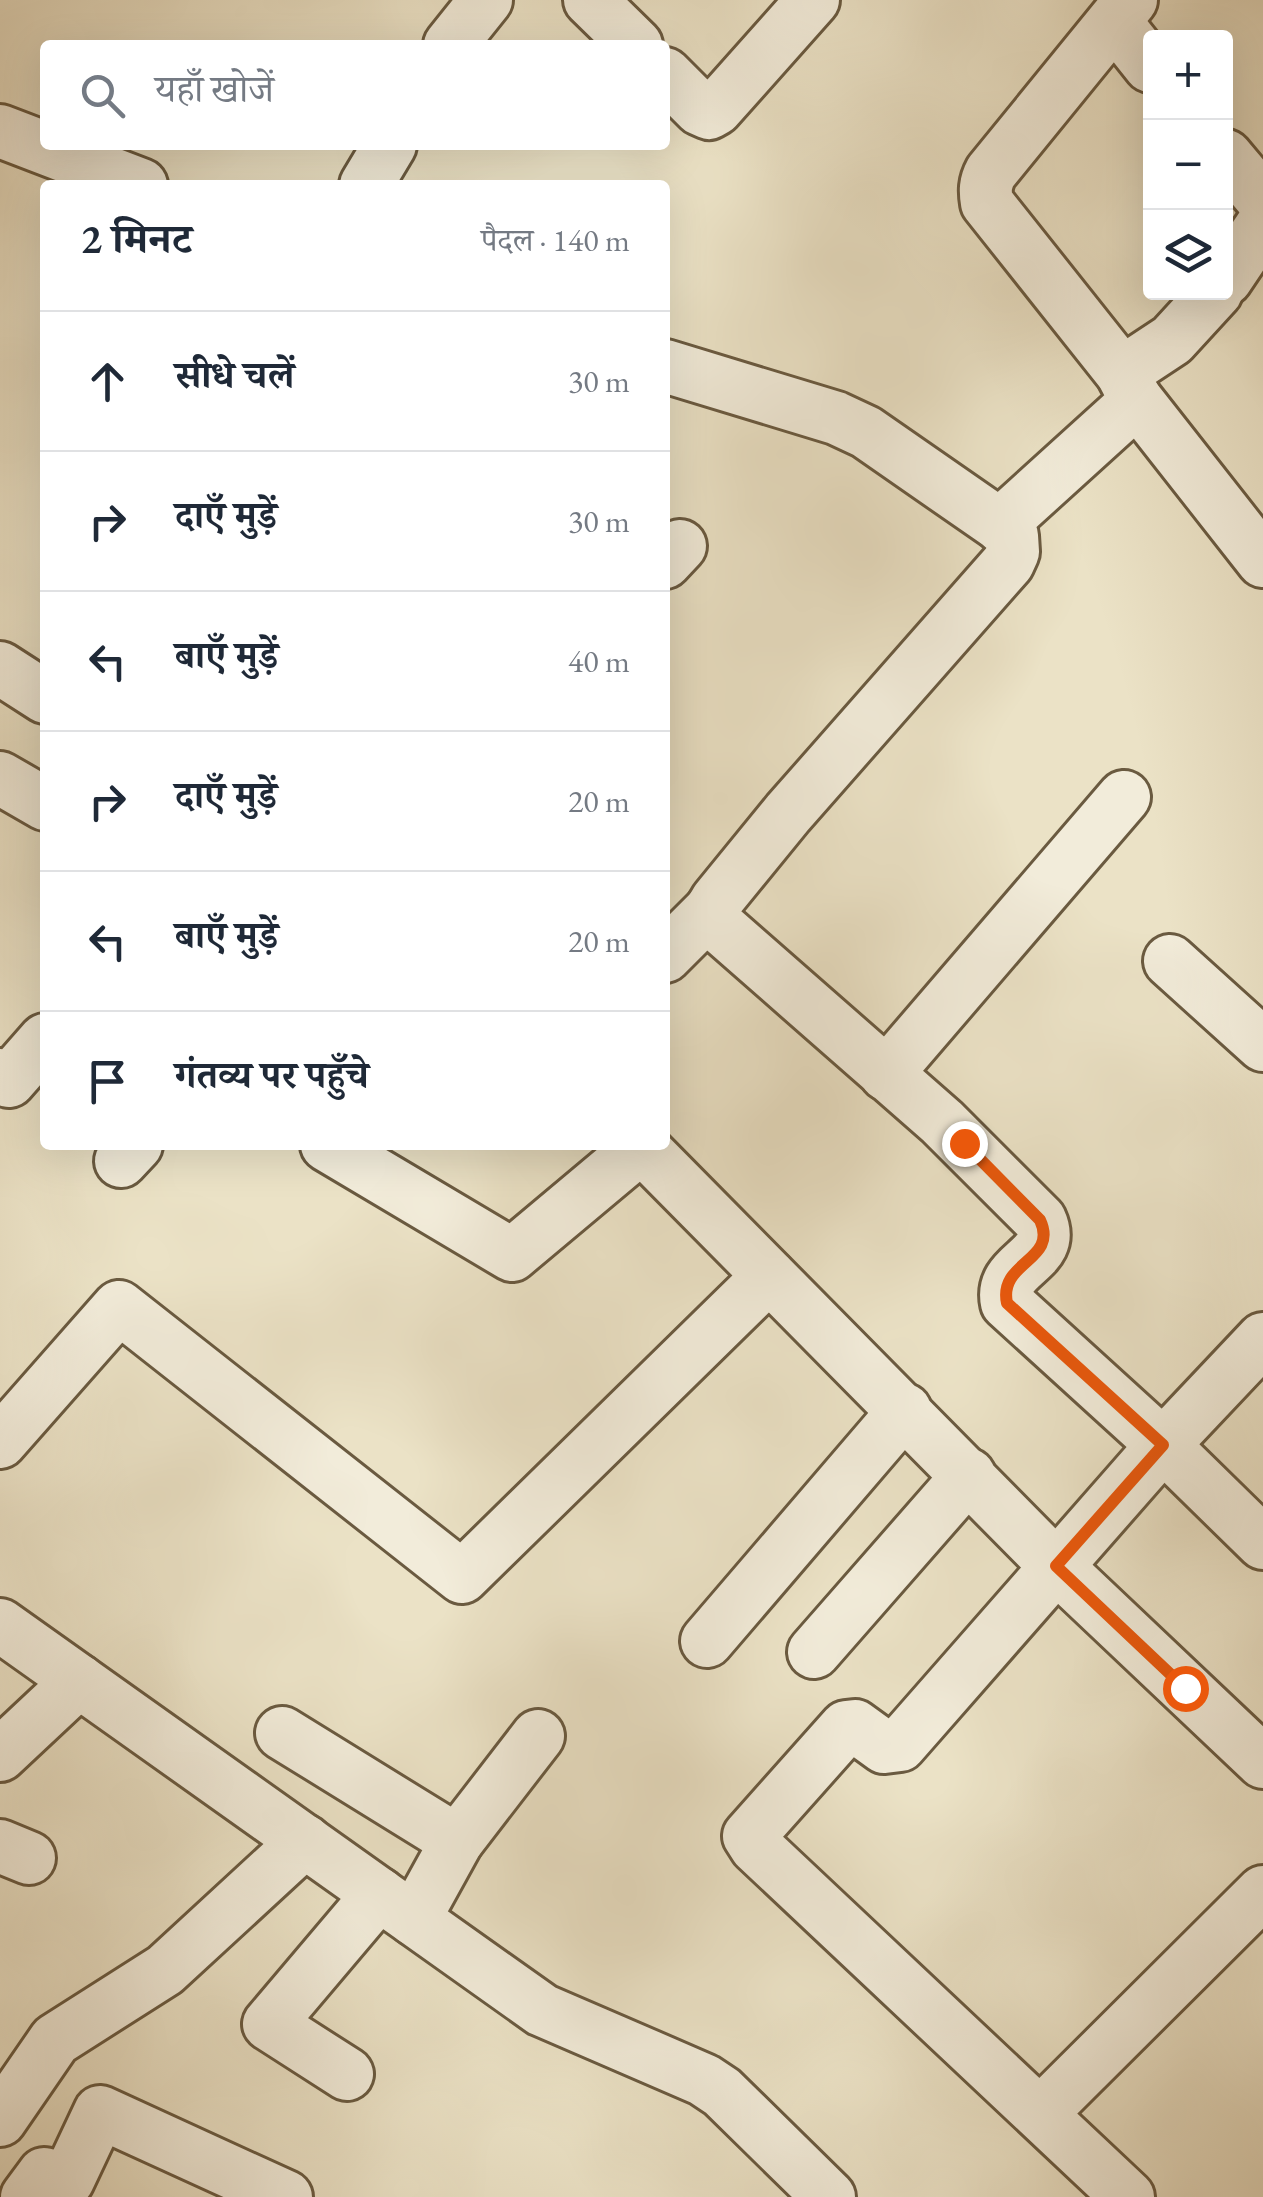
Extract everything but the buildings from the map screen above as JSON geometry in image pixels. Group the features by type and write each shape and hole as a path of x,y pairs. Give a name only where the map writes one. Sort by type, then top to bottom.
{"street":[{"path":"454,40 486,0"},
{"path":"590,0 631,40"},
{"path":"670,79 700,109 716,109 813,0"},
{"path":"1143,52 1123,11 991,172 986,182 988,203 1129,385 1254,532"},
{"path":"0,131 40,146"},
{"path":"50,150 128,180"},
{"path":"369,180 387,150"},
{"path":"1233,164 1263,200"},
{"path":"1233,269 1263,224"},
{"path":"1000,525 1130,407 1129,385 1209,300"},
{"path":"670,368 836,418 866,432 1000,525 1012,536 1013,552 1008,563 788,813 710,910 670,951"},
{"path":"0,778 40,801"},
{"path":"886,1074 1124,798"},
{"path":"710,910 713,921 723,932 942,1122 1040,1220 1046,1233 1043,1245 1009,1279 1004,1290 1007,1303 1163,1445 1263,1543"},
{"path":"1170,961 1263,1046"},
{"path":"0,1075 9,1081 40,1046"},
{"path":"334,1150 512,1255 635,1150"},
{"path":"646,1150 1056,1566 1263,1762"},
{"path":"0,1442 119,1307 462,1577 769,1276"},
{"path":"1128,2197 749,1836 846,1727 854,1726 884,1747 900,1745 1163,1445 1263,1339"},
{"path":"707,1641 905,1410"},
{"path":"814,1652 969,1474"},
{"path":"0,1625 542,2010 713,2086 829,2197"},
{"path":"0,1756 78,1680"},
{"path":"282,1733 458,1841"},
{"path":"347,2074 269,2024 396,1906 458,1841 538,1736"},
{"path":"0,2120 54,2040 165,1970 305,1841"},
{"path":"1042,2113 1263,1892"},
{"path":"27,2197 44,2174 68,2180 100,2112 286,2197"}],"route":[{"path":"964,1143 1040,1220 1046,1233 1043,1245 1009,1279 1004,1290 1007,1303 1163,1445 1056,1566 1185,1688"}]}
